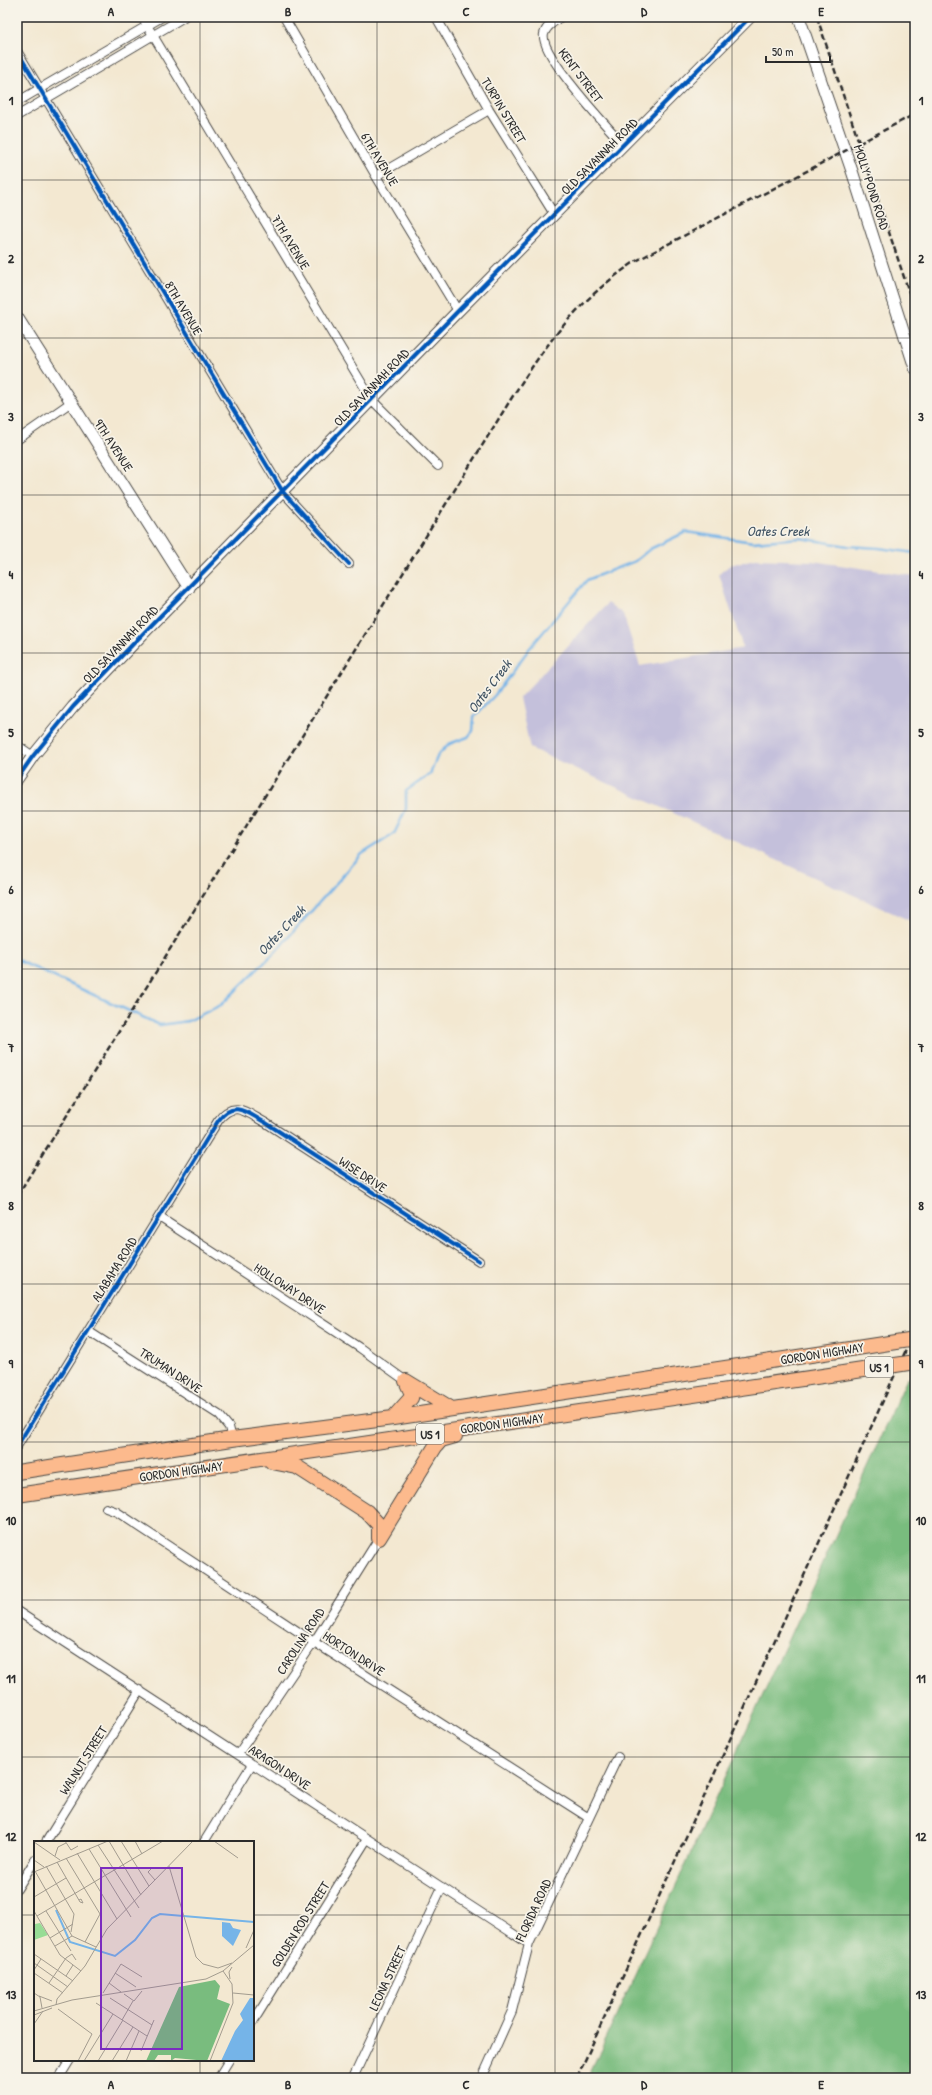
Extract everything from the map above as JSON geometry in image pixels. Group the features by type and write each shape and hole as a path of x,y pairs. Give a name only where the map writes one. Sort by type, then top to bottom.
{"highway":[{"name":"GORDON HIGHWAY","path":"17,1472 232,1439 393,1418 915,1339"},
{"name":"GORDON HIGHWAY","path":"17,1495 915,1362"},
{"path":"406,1381 452,1409"},
{"path":"393,1418 411,1398 412,1394 406,1381"},
{"path":"379,1538 435,1447 441,1440 455,1436 472,1427"},
{"path":"260,1459 296,1467 367,1512 379,1525 379,1538"}],"street":[{"name":"7TH AVENUE","path":"142,17 372,400 438,466"},
{"path":"17,102 162,17"},
{"path":"17,116 45,98 184,17"},
{"name":"6TH AVENUE","path":"284,17 376,176 458,311"},
{"name":"TURPIN STREET","path":"436,17 489,110 554,214"},
{"name":"KENT STREET","path":"561,17 552,24 544,34 545,47 580,97 624,145"},
{"name":"OLD SAVANNAH ROAD","path":"17,780 33,756 72,707 458,311 750,17"},
{"name":"MOLLY POND ROAD","path":"799,17 849,162 915,368"},
{"name":"8TH AVENUE","path":"17,51 283,492 349,564"},
{"path":"376,176 489,110"},
{"name":"9TH AVENUE","path":"17,316 70,403 189,588"},
{"path":"17,440 70,403"},
{"path":"17,745 33,756"},
{"name":"ALABAMA ROAD","path":"17,1446 218,1121 223,1114 234,1108"},
{"name":"WISE DRIVE","path":"234,1108 244,1111 266,1123 479,1261"},
{"name":"HOLLOWAY DRIVE","path":"159,1217 360,1348 406,1381"},
{"name":"TRUMAN DRIVE","path":"88,1331 219,1415 229,1427 232,1439"},
{"name":"HORTON DRIVE","path":"106,1508 117,1512 314,1642 589,1818"},
{"name":"CAROLINA ROAD","path":"238,1754 314,1642 379,1538"},
{"name":"ARAGON DRIVE","path":"17,1611 529,1944"},
{"name":"WALNUT STREET","path":"47,1841 140,1690"},
{"name":"FLORIDA ROAD","path":"482,2078 512,2011 529,1944 618,1757"},
{"path":"205,1841 252,1764"},
{"name":"GOLDEN ROD STREET","path":"254,2020 367,1839"},
{"path":"17,1889 34,1862"},
{"name":"LEONA STREET","path":"353,2078 442,1887"},
{"path":"59,2078 69,2061"},
{"path":"218,2078 228,2061"}],"shaded area":[{"path":"755,559 812,561 915,576 915,923 530,748 519,698 608,603 623,614 640,666 743,648 719,574 730,565"}],"green space":[{"path":"915,1377 915,2078 588,2078 907,1379"}],"waterway":[{"name":"Oates Creek","path":"17,960 160,1025 188,1021 221,1005 277,950 362,854 394,834 406,809 406,791 430,774 438,755 449,744 468,737 473,731 474,717 495,695 529,649 587,580 635,561 650,549 686,532 753,542 800,538 848,546 879,548 915,553"}],"railway":[{"path":"817,17 915,310"},
{"path":"17,1196 511,399 538,358 566,323 597,291 636,261 915,114"},
{"path":"577,2078 915,1330"}],"cycle path":[{"path":"17,779 33,756 73,707 133,644 458,311 750,17"},
{"path":"17,51 283,492 349,564"},
{"path":"17,1446 218,1121 224,1114 230,1111 235,1109 241,1110 266,1123 479,1261"}]}
